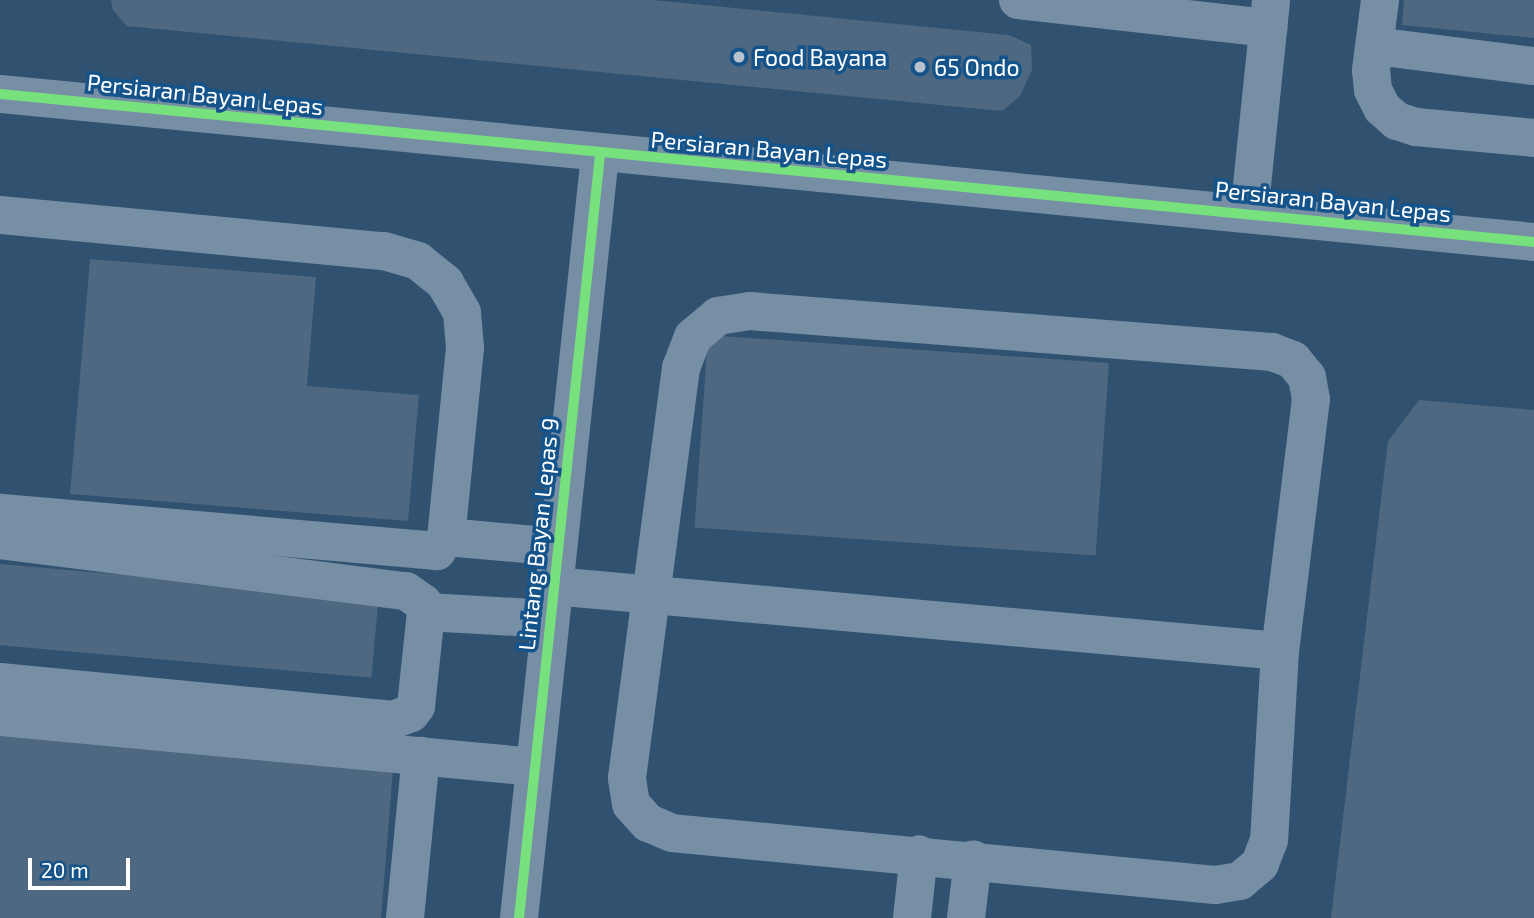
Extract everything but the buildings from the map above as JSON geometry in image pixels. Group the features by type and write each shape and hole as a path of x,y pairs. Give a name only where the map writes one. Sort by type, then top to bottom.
{"street":[{"path":"1018,0 1270,14 1249,214"},
{"path":"1380,0 1373,90 1382,108 1397,121 1416,127 1534,138"},
{"path":"1375,46 1534,66"},
{"name":"Persiaran Bayan Lepas","path":"0,94 600,155 1534,242"},
{"name":"Lintang Bayan Lepas 9","path":"519,918 600,155"},
{"path":"0,215 384,251 418,261 445,283 462,313 465,348 446,537 443,547 429,553 0,513"},
{"path":"750,310 1258,351 1293,360 1307,377 1311,399 1280,650 1269,840 1260,864 1240,881 1215,885 973,859 672,832 648,824 631,804 627,778 653,595 681,368 693,337 718,316 750,310"},
{"path":"446,537 557,547"},
{"path":"0,540 406,591 423,603 426,612 416,706 393,720 0,682"},
{"path":"426,612 653,595 1280,650"},
{"path":"0,717 535,767"},
{"path":"405,918 421,756"},
{"path":"912,918 919,854"},
{"path":"966,918 973,859"}],"cycle path":[{"path":"0,94 1534,242"},
{"path":"519,918 600,155"}],"place":[{"name":"Food Bayana","path":"739,57"},
{"name":"65 Ondo","path":"920,67"}]}
